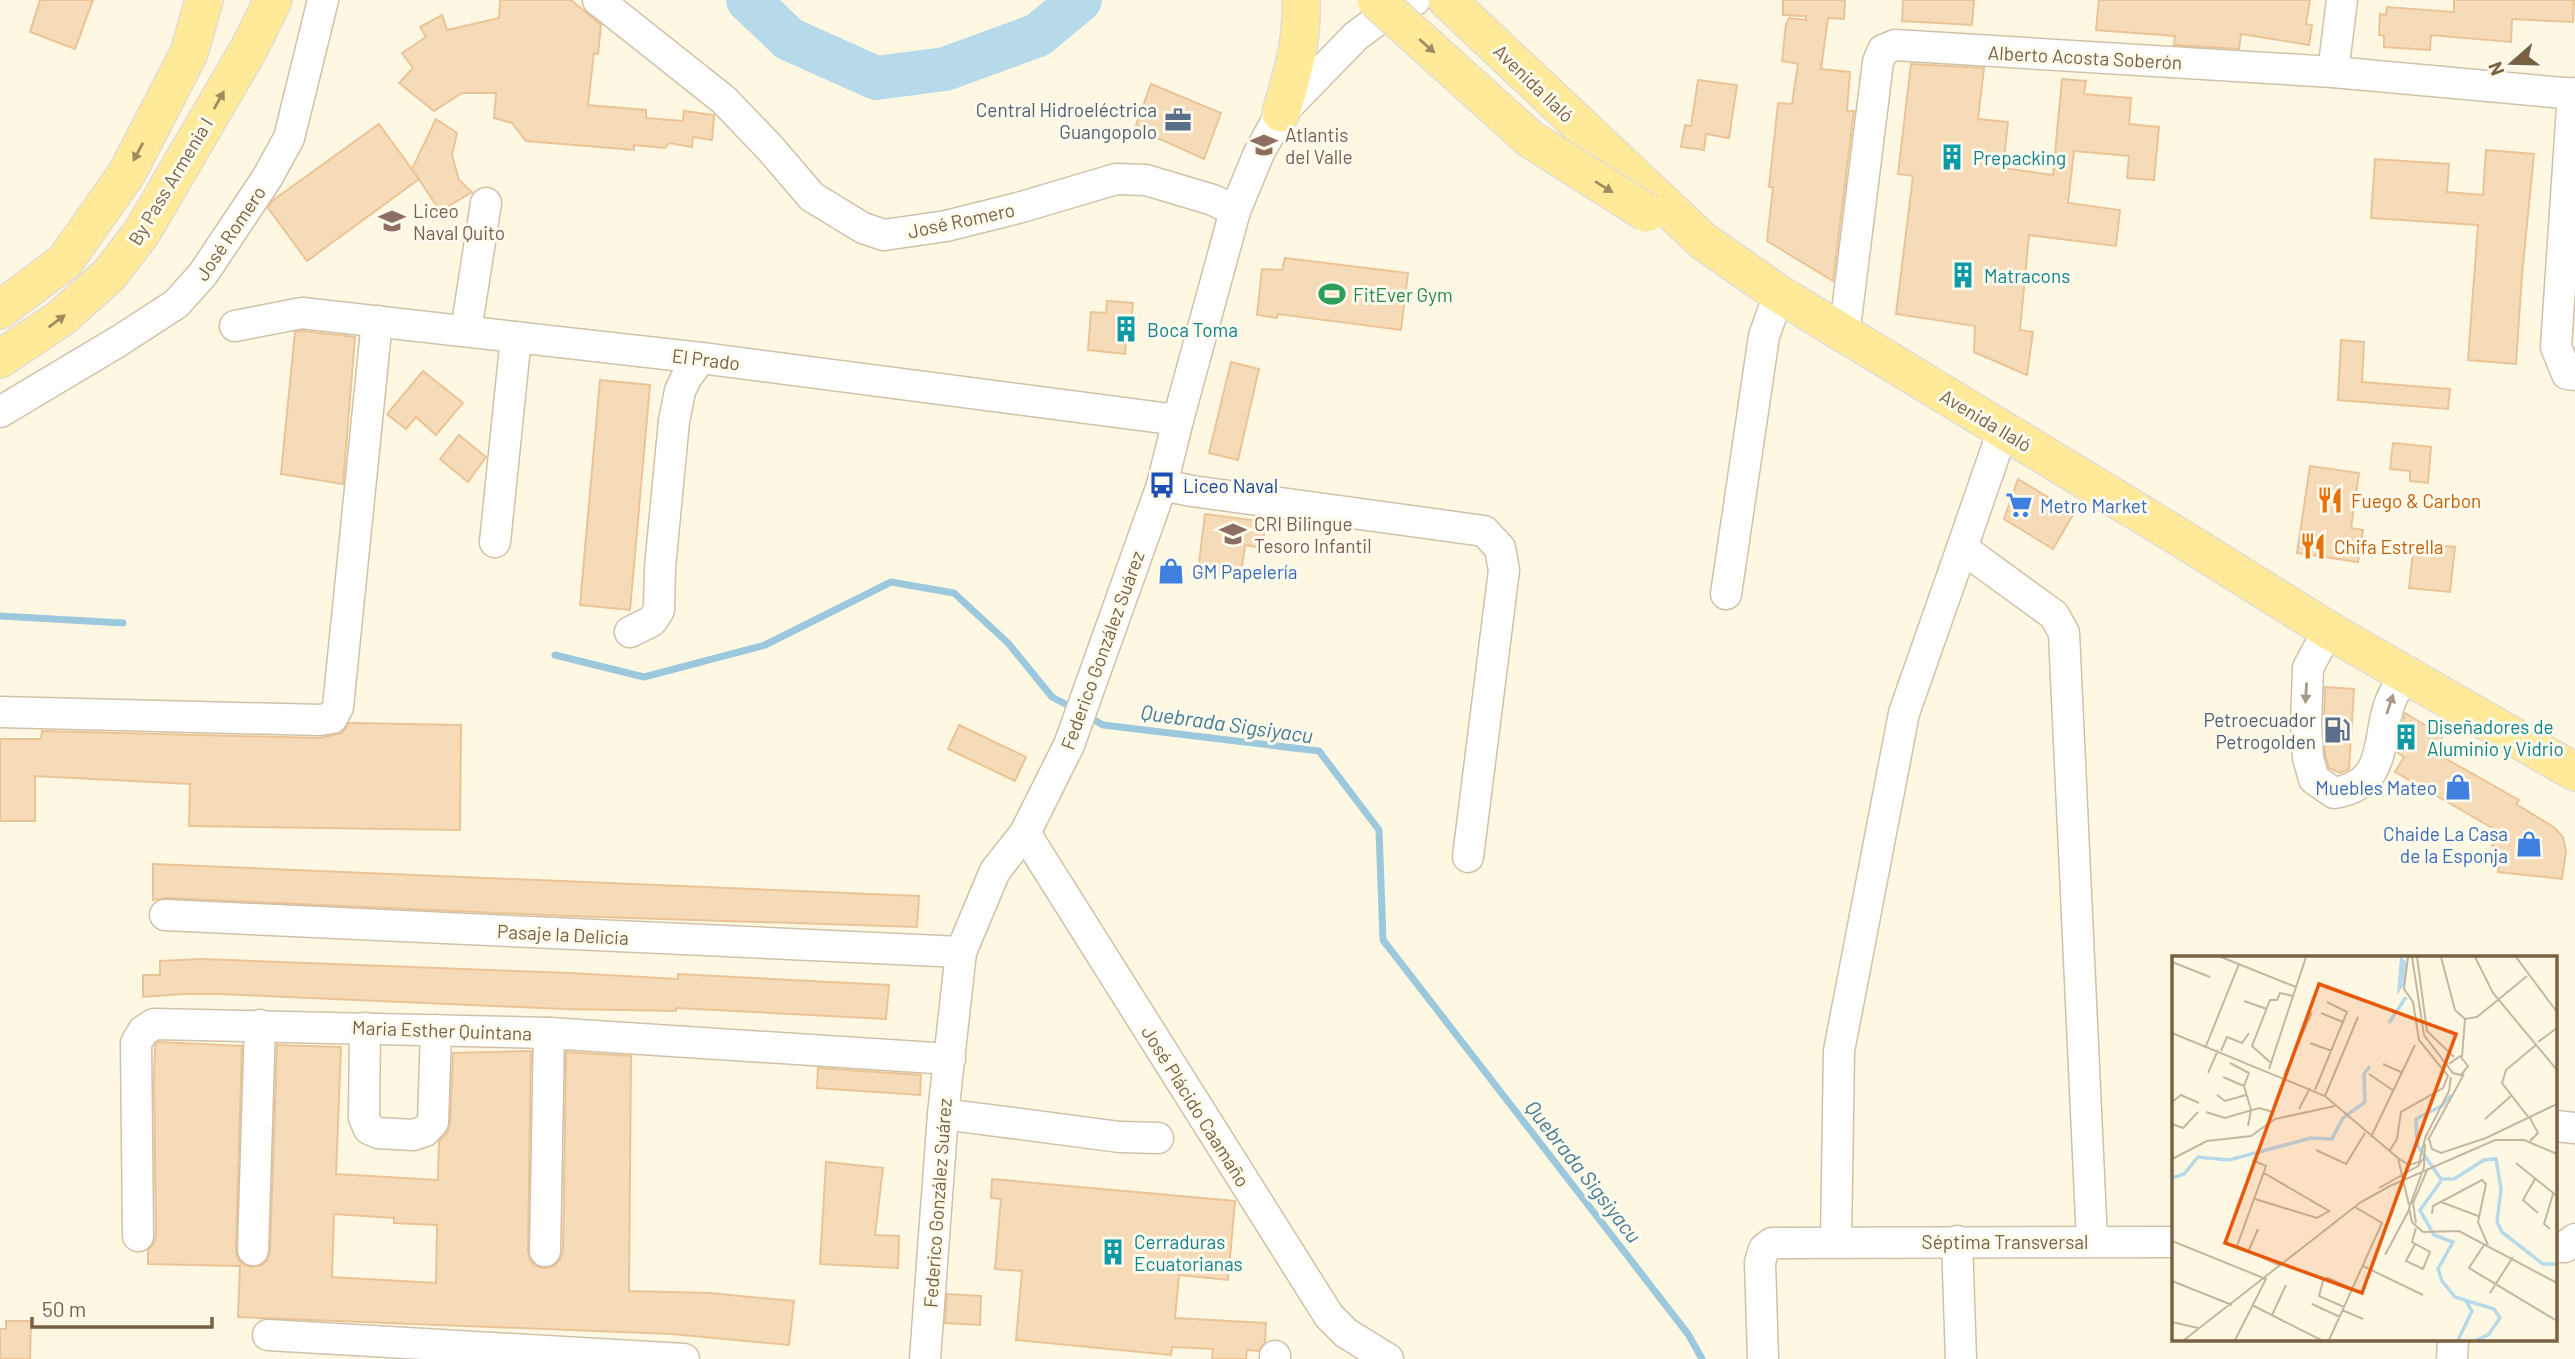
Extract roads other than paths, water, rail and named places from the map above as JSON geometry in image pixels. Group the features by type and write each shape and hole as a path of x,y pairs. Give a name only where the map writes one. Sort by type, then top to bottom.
{"main road":[{"path":"0,310 65,261 127,173 189,53 204,0"},
{"name":"By Pass Armenia I","path":"0,359 61,318 108,275 142,232 250,47 273,0"},
{"path":"1280,113 1297,57 1302,26 1301,0"},
{"path":"1376,0 1530,139 1647,213 1703,241"},
{"name":"Avenida Ilaló","path":"1447,0 1703,241 1779,294 2328,630 2575,772"}],"street":[{"name":"José Romero","path":"0,412 176,304 204,274 289,138 323,0"},
{"name":"José Romero","path":"598,0 723,100 770,148 812,197 863,228 884,235 946,226 1116,180 1146,180 1213,200 1235,211"},
{"name":"Federico González Suárez","path":"925,1359 943,1114 961,952 995,871 1025,833 1069,745 1162,485 1235,211 1259,153 1280,113 1356,36 1379,19 1415,0"},
{"path":"2333,72 2342,0"},
{"name":"Alberto Acosta Soberón","path":"1844,336 1878,62 1883,50 1895,45 2333,72 2574,94"},
{"path":"2574,94 2556,347 2567,373 2575,374"},
{"path":"467,331 485,203"},
{"path":"1726,594 1765,335 1779,294"},
{"name":"El Prado","path":"235,326 302,313 701,358 1178,419"},
{"path":"0,712 332,719 338,707 377,321"},
{"path":"495,542 516,337"},
{"path":"630,632 652,621 659,610 660,568 674,421 680,391 701,358"},
{"path":"1836,1241 1839,1051 1903,713 2003,430"},
{"path":"1162,485 1484,531 1500,548 1504,570 1468,857"},
{"path":"1962,548 2054,615 2064,633 2092,1241"},
{"path":"2328,630 2308,668 2305,724 2308,758 2314,779 2334,793 2353,790 2374,772 2385,717 2393,693 2408,676"},
{"name":"José Plácido Caamaño","path":"1025,833 1329,1316 1346,1333 1388,1359"},
{"name":"Pasaje la Delicia","path":"165,915 961,952"},
{"name":"Maria Esther Quintana","path":"138,1236 136,1043 143,1031 154,1024 549,1033 950,1059"},
{"path":"253,1250 260,1025"},
{"path":"365,1028 363,1118 369,1129 379,1133 413,1135 425,1131 433,1122 436,1030"},
{"path":"545,1251 549,1033"},
{"path":"943,1114 1120,1137 1158,1138"},
{"path":"2558,1247 2565,1247 2575,1239"},
{"path":"1957,1241 1961,1359"},
{"name":"Séptima Transversal","path":"1763,1359 1759,1262 1764,1249 1772,1243 2172,1242"},
{"path":"268,1335 684,1359"}],"waterway":[{"path":"748,0 789,39 876,78 945,69 1038,35 1080,0"},
{"name":"Quebrada Sigsiyacu","path":"555,655 644,677 765,645 891,582 954,593 1008,643 1052,697 1073,708"},
{"name":"Quebrada Sigsiyacu","path":"0,616 123,623"},
{"name":"Quebrada Sigsiyacu","path":"1087,716 1103,725 1319,751 1379,830 1383,940 1688,1334 1702,1359"}],"place":[{"name":"Central Hidroeléctrica Guangopolo","path":"1178,120"},
{"name":"Atlantis del Valle","path":"1264,145"},
{"name":"Prepacking","path":"1952,157"},
{"name":"Liceo Naval Quito","path":"392,221"},
{"name":"Matracons","path":"1963,275"},
{"name":"FitEver Gym","path":"1332,294"},
{"name":"Boca Toma","path":"1126,329"},
{"name":"Liceo Naval","path":"1162,485"},
{"name":"Fuego & Carbon","path":"2330,500"},
{"name":"Metro Market","path":"2019,505"},
{"name":"CRI Bilingue Tesoro Infantil","path":"1233,534"},
{"name":"Chifa Estrella","path":"2313,546"},
{"name":"GM Papelería","path":"1171,571"},
{"name":"Petroecuador Petrogolden","path":"2337,730"},
{"name":"Diseñadores de Aluminio y Vidrio","path":"2406,737"},
{"name":"Muebles Mateo","path":"2458,787"},
{"name":"Chaide La Casa de la Esponja","path":"2529,844"},
{"name":"Cerraduras Ecuatorianas","path":"1113,1252"}]}
